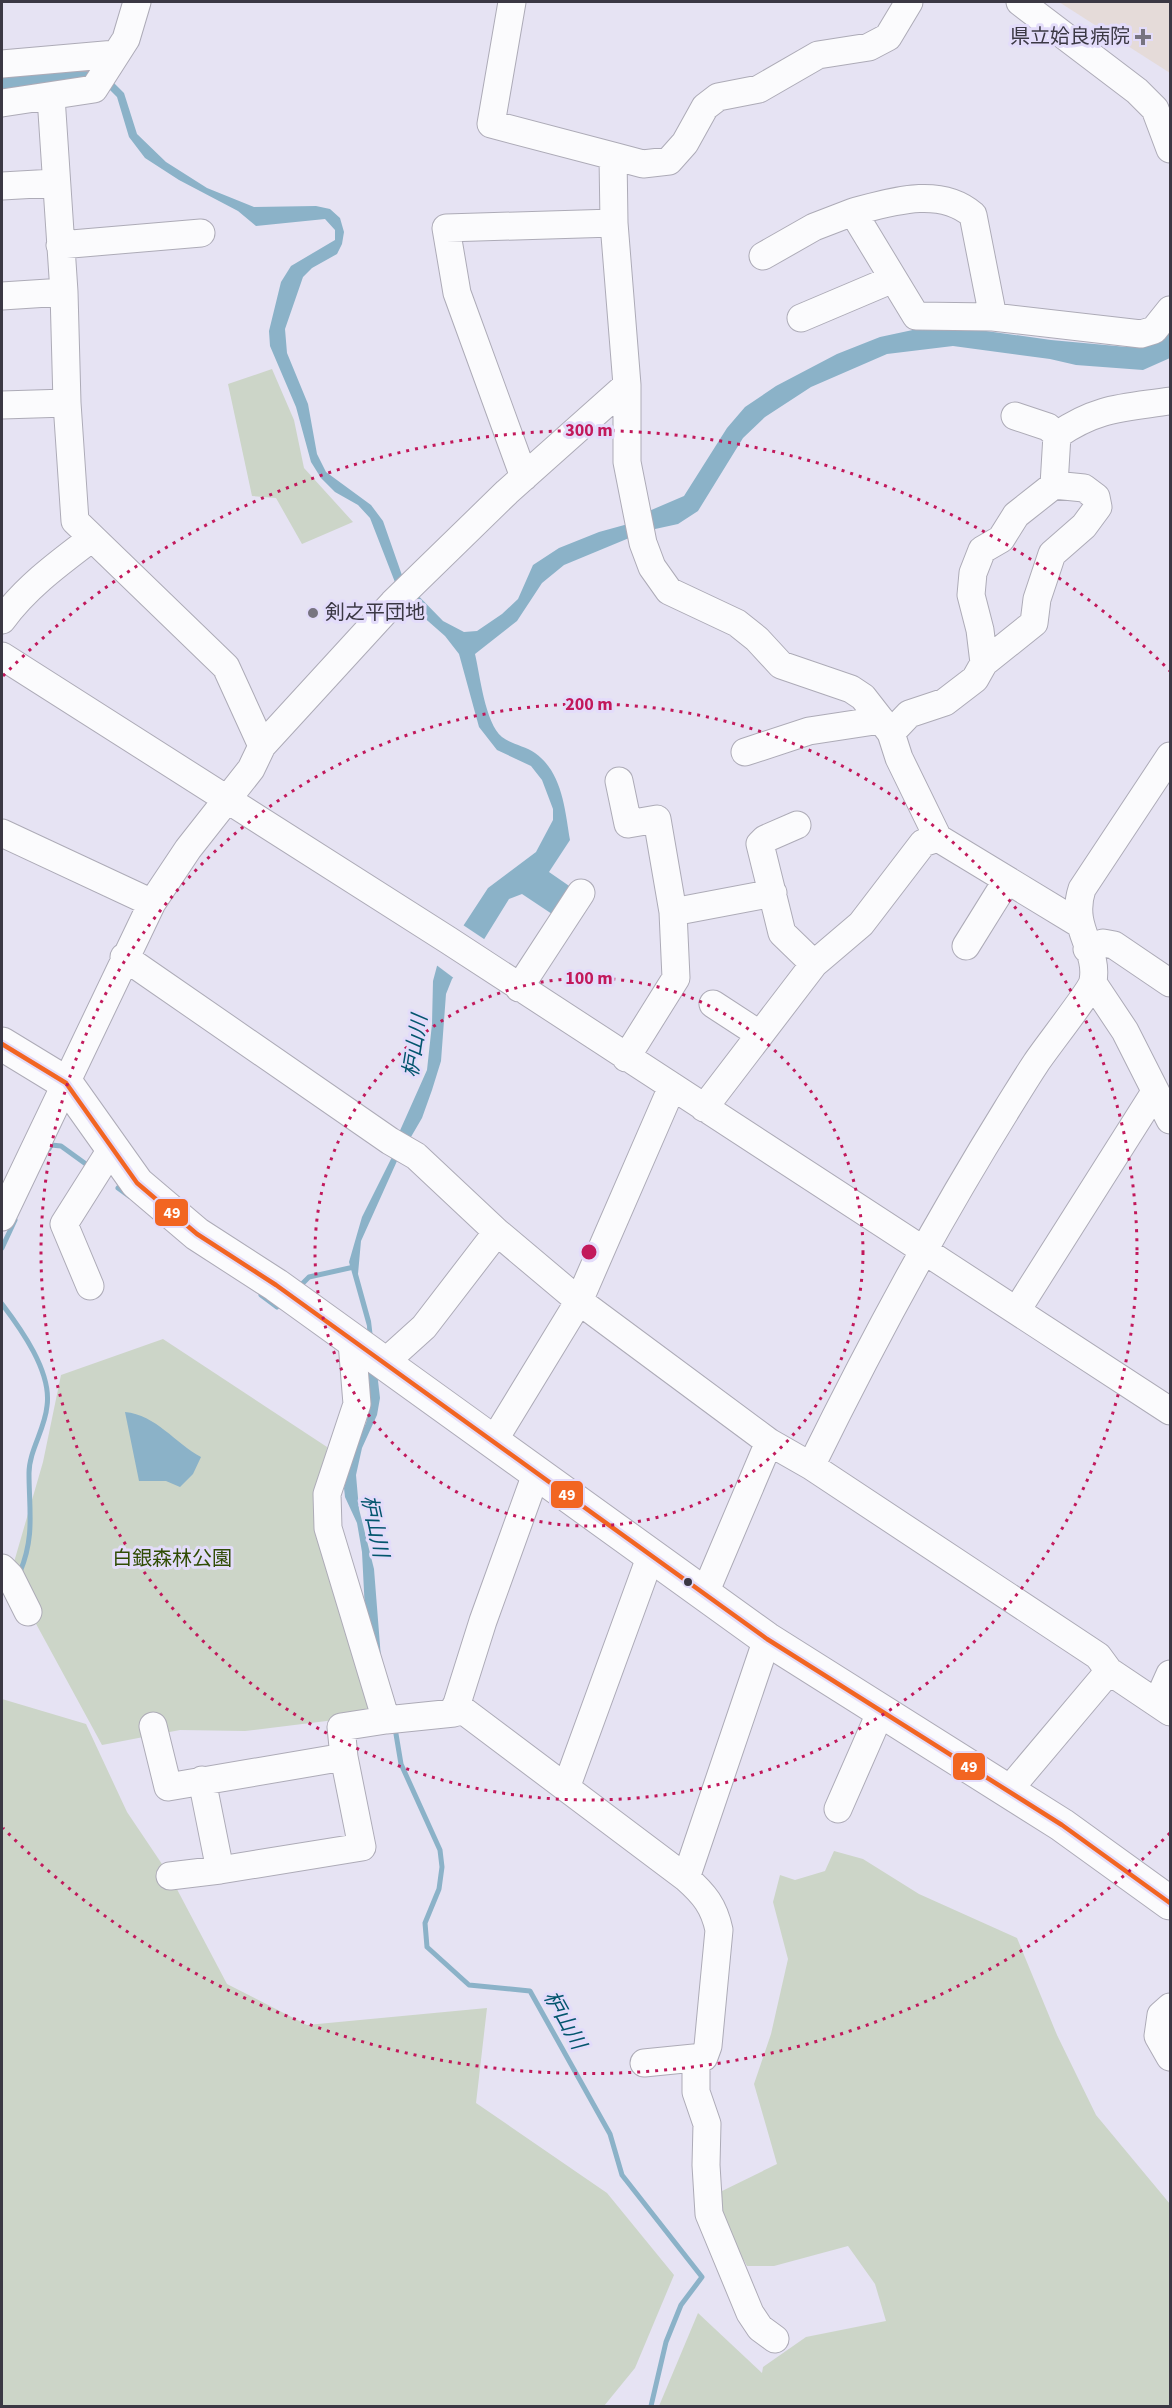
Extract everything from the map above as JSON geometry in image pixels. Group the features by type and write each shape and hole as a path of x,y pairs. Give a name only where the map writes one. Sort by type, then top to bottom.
{"main road":[{"path":"2,1044 66,1083 137,1183 197,1234 276,1285 365,1352 767,1639 1062,1825 1170,1903"}],"street":[{"path":"2,103 51,97 106,70 126,39 137,2"},
{"path":"512,2 491,124 644,164 669,161 685,142 705,107 718,97 759,89 818,55 870,47 888,37 909,2"},
{"path":"1020,2 1090,53 1143,97 1155,109 1170,149"},
{"path":"2,64 106,70"},
{"path":"51,97 64,292 67,403 75,521 226,667 262,746"},
{"path":"613,156 614,223 627,385 627,462 640,526 652,567 669,591 737,623 757,639 781,665 851,689 863,697 886,727 938,838 1078,923"},
{"path":"2,186 55,183"},
{"path":"763,256 805,231 853,212 897,201 945,200 962,205 973,215 993,317"},
{"path":"853,212 916,316 993,317 1125,334 1141,334 1154,330 1170,310"},
{"path":"524,477 457,293 446,228 614,223"},
{"path":"60,245 201,233"},
{"path":"801,318 893,279"},
{"path":"2,296 64,292"},
{"path":"2,1217 124,957 152,903 251,769 262,746 393,603 524,477 627,385"},
{"path":"1057,435 1082,418 1106,410 1170,401"},
{"path":"2,405 67,403"},
{"path":"1015,416 1048,427 1057,435"},
{"path":"1054,484 1057,435"},
{"path":"745,752 809,730 886,727 909,714 945,702 975,679 984,663 1034,623 1037,599 1052,554 1084,526 1098,507 1096,497 1084,488 1054,484 1016,515 1001,539 982,550 973,573 970,595 980,630 984,663"},
{"path":"2,620 16,600 92,538"},
{"path":"2,656 448,940 1170,1411"},
{"path":"1170,756 1082,889 1077,904 1078,923 1092,963 1093,983 1125,1031 1170,1120"},
{"path":"619,781 628,824 657,819 673,912 676,978 626,1058"},
{"path":"797,825 765,839 760,844 782,933 814,964"},
{"path":"2,833 152,903"},
{"path":"704,1108 814,964 861,924 923,843 938,838"},
{"path":"966,946 1007,880"},
{"path":"519,988 581,893"},
{"path":"673,912 773,894"},
{"path":"1087,948 1103,943 1114,945 1170,983"},
{"path":"124,957 401,1147 579,1301 769,1442 811,1466 1098,1656 1109,1671 1164,1708 1170,1674"},
{"path":"811,1466 878,1331 924,1250 1035,1063 1093,983"},
{"path":"713,1004 759,1034"},
{"path":"493,1442 579,1301 672,1087"},
{"path":"1017,1310 1155,1092"},
{"path":"90,1286 64,1224 112,1148"},
{"path":"394,1720 328,1528 327,1494 357,1404 365,1352 424,1327 497,1232"},
{"path":"705,1593 769,1442"},
{"path":"170,1876 362,1847 344,1757 341,1727 454,1713 483,1622 536,1474"},
{"path":"566,1788 651,1555"},
{"path":"2,1568 10,1576 28,1612"},
{"path":"686,1878 767,1639"},
{"path":"1007,1792 1109,1671"},
{"path":"456,1705 686,1878 704,1894 715,1911 718,1930 708,2046 704,2057 644,2063"},
{"path":"838,1809 881,1711"},
{"path":"153,1726 168,1787 344,1757"},
{"path":"202,1780 220,1870"},
{"path":"1170,2007 1161,2015 1158,2036 1170,2057"},
{"path":"696,2058 696,2092 707,2124 706,2165 709,2214 750,2313 760,2328 775,2339"}],"shaded area":[{"name":"県立姶良病院","path":"1059,2 1170,2 1170,73"}],"green space":[{"path":"272,369 294,420 304,468 353,522 302,544 276,498 252,496 228,384"},
{"name":"白銀森林公園","path":"163,1339 327,1447 318,1518 375,1715 245,1731 180,1730 102,1745 10,1576 43,1462 61,1375"},
{"path":"2,1699 86,1724 127,1812 170,1876 227,1984 307,2025 487,2008 476,2103 607,2193 674,2275 635,2368 604,2406 2,2406"},
{"path":"834,1851 863,1859 919,1894 1017,1938 1057,2035 1096,2115 1170,2204 1170,2406 659,2406 698,2313 762,2373 763,2367 806,2337 886,2321 875,2284 848,2246 774,2266 747,2266 722,2220 720,2192 777,2164 754,2084 771,2034 788,1959 773,1902 780,1875 795,1880 825,1871"}],"water":[{"path":"104,62 110,79 124,93 137,134 166,162 207,188 254,207 316,206 330,209 340,218 344,232 342,244 337,254 312,268 303,277 285,329 287,353 308,404 317,454 326,472 371,505 383,521 404,581 443,621 464,632 477,631 502,614 518,599 533,565 559,548 599,532 628,524 642,514 684,496 727,428 745,407 776,386 837,354 880,337 922,328 965,328 1051,340 1127,347 1152,340 1170,326 1170,358 1143,370 1076,365 1050,359 953,346 887,354 811,387 765,417 743,438 698,511 678,524 646,531 564,565 542,583 517,621 475,654 487,710 496,730 502,737 535,753 544,761 557,781 564,804 570,840 549,872 575,890 555,916 522,894 509,899 483,941 452,979 446,994 441,1061 432,1090 422,1118 397,1161 361,1241 358,1274 371,1321 380,1398 377,1415 362,1448 356,1475 359,1509 374,1569 381,1658 365,1611 362,1552 357,1523 345,1497 344,1488 370,1405 367,1326 349,1262 362,1217 394,1153 398,1135 427,1070 432,1024 433,981 437,966 488,888 536,852 553,820 553,809 542,780 531,766 497,750 479,727 459,654 445,636 412,607 398,590 370,518 358,505 335,492 321,478 311,462 296,407 270,346 269,331 281,282 291,266 335,240 335,230 325,219 256,226 238,211 179,180 145,158 129,137 117,97 107,87 2,96 2,72"},
{"path":"125,1412 146,1418 201,1457 193,1474 180,1487 166,1481 139,1481"}],"pier":[{"path":"460,923 487,941 455,979 435,964"}],"waterway":[{"path":"49,1149 51,1145 61,1146 90,1167"},
{"path":"118,1188 129,1196"},
{"path":"2,1248 15,1220"},
{"path":"302,1284 309,1277 354,1267"},
{"path":"261,1295 277,1307"},
{"path":"2,1304 34,1352 45,1379 47,1393 46,1415 30,1465 28,1547 20,1572"},
{"name":"枦山川","path":"395,1728 401,1764 440,1850 442,1867 439,1889 425,1923 427,1947 469,1985 530,1991 610,2134 622,2175 702,2277 681,2305 666,2342 651,2406"}],"transit line":[{"name":"49","path":"2,1044 66,1083 137,1183 197,1234 276,1285 767,1639 1062,1825 1170,1903"}],"place":[{"name":"県立姶良病院","path":"1143,37"},
{"name":"剣之平団地","path":"313,613"}]}
